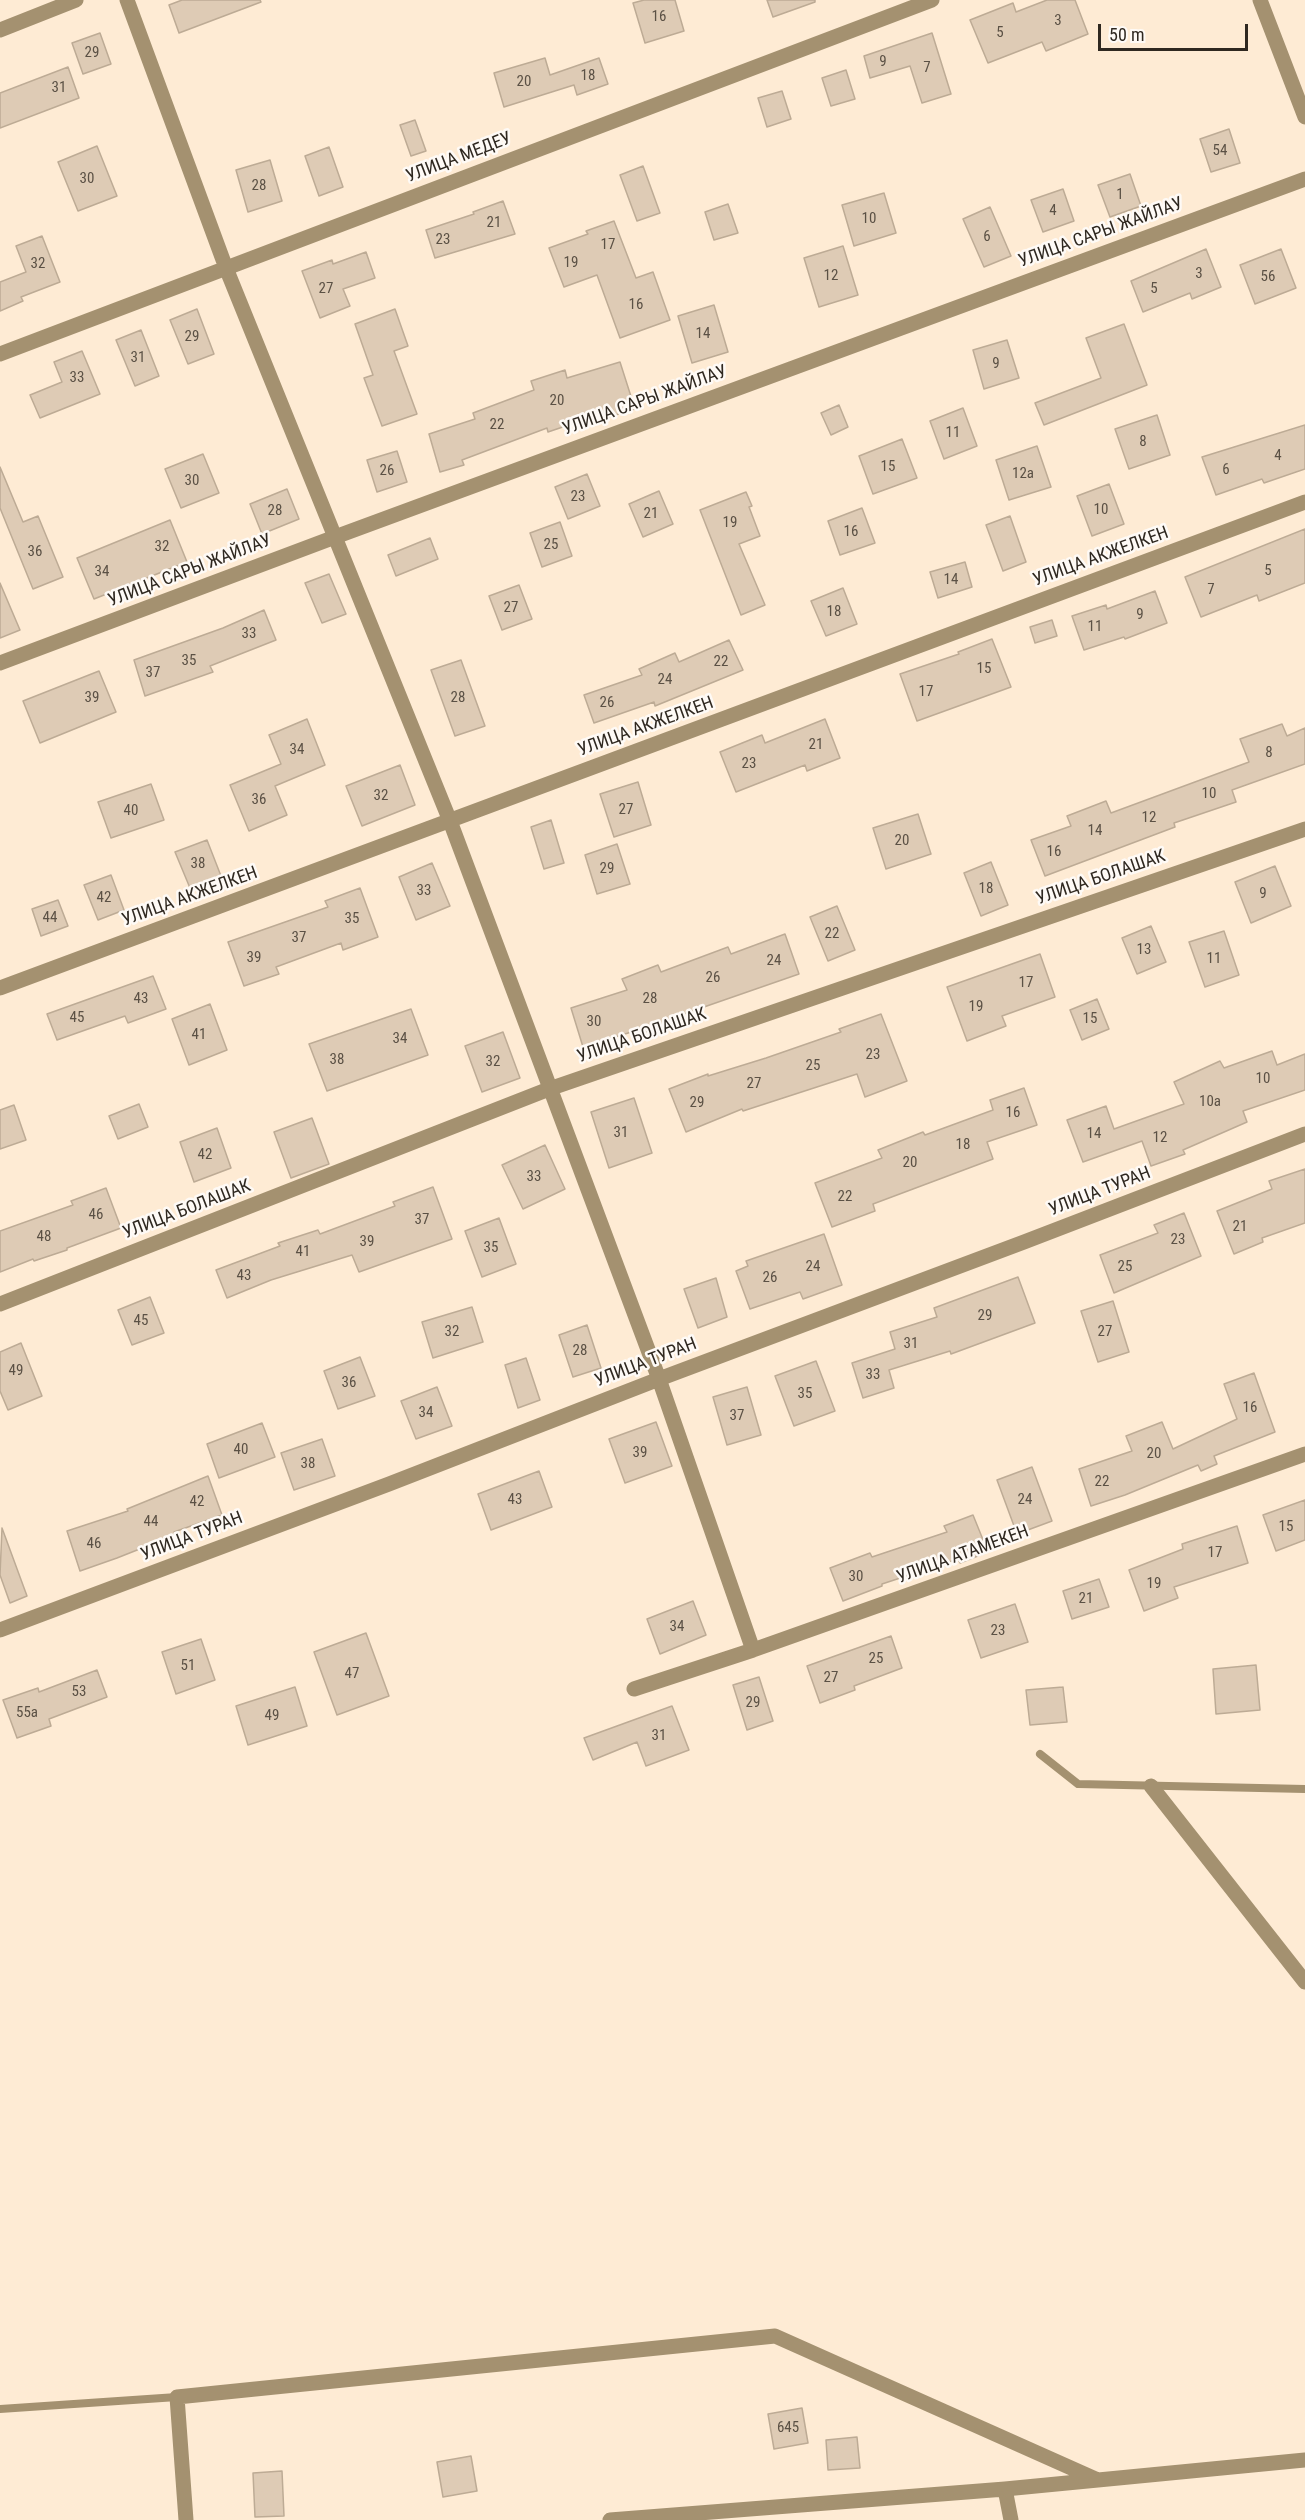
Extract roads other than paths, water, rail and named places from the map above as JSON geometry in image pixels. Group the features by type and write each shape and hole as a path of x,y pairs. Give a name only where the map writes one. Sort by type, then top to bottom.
{"street":[{"path":"0,30 76,0"},
{"path":"128,0 226,268 450,821 659,1379 753,1650"},
{"name":"УЛИЦА МЕДЕУ","path":"0,354 932,0"},
{"path":"1260,0 1305,117"},
{"name":"УЛИЦА САРЫ ЖАЙЛАУ","path":"0,663 1305,178"},
{"name":"УЛИЦА АКЖЕЛКЕН","path":"0,988 1305,502"},
{"name":"УЛИЦА БОЛАШАК","path":"0,1304 549,1089 1305,829"},
{"name":"УЛИЦА ТУРАН","path":"0,1630 1305,1134"},
{"name":"УЛИЦА АТАМЕКЕН","path":"634,1689 753,1650 1305,1454"},
{"path":"1151,1786 1305,1982"},
{"path":"186,2520 177,2397 775,2336 1098,2480"},
{"path":"610,2520 1005,2489 1305,2460"},
{"path":"1005,2489 1011,2520"}],"lane":[{"path":"1040,1754 1078,1784 1305,1789"},
{"path":"0,2409 177,2397"}]}
